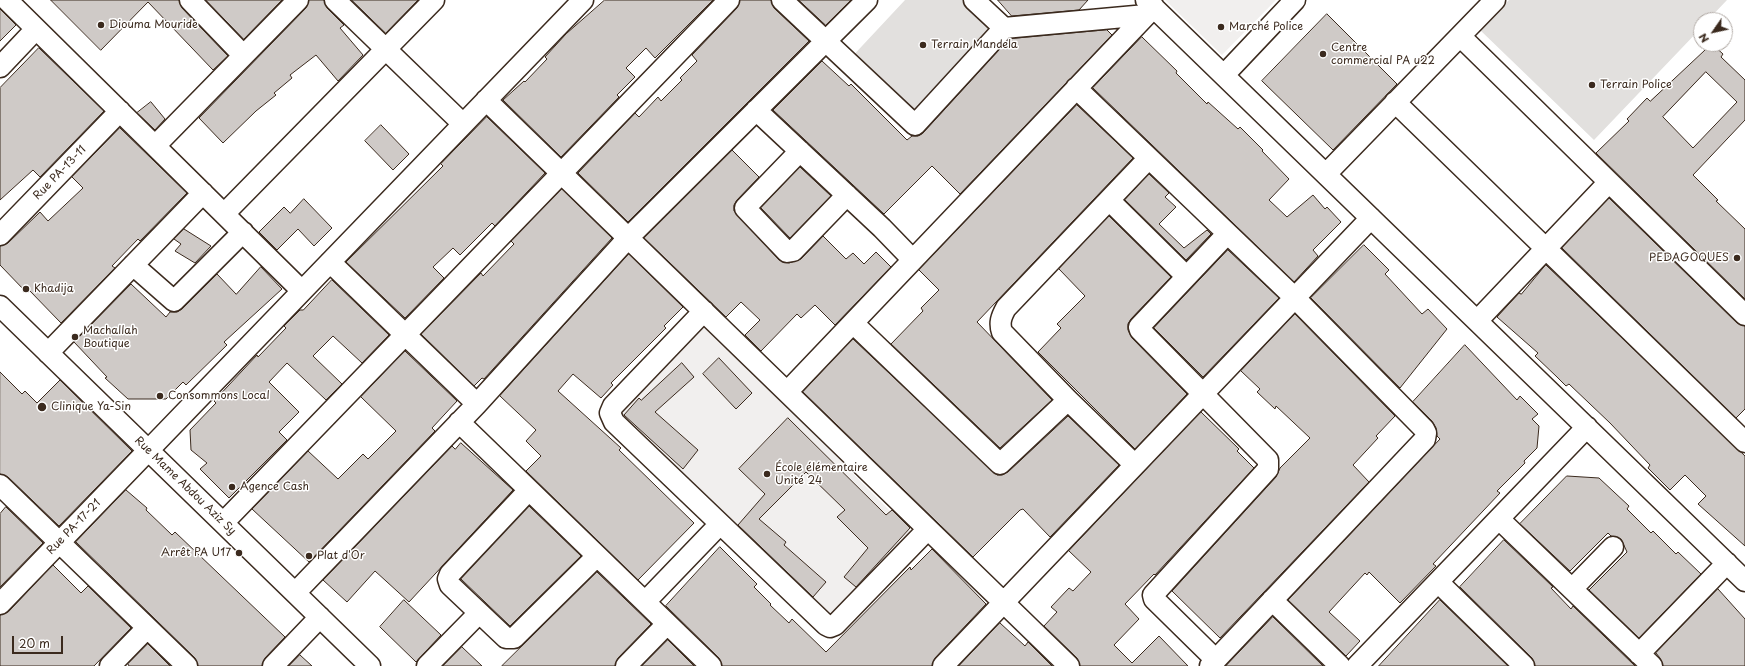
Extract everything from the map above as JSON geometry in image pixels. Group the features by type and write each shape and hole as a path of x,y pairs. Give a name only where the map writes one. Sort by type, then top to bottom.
{"street":[{"path":"7,0 302,291"},
{"path":"190,0 244,55"},
{"path":"155,146 298,0"},
{"path":"335,0 463,124"},
{"path":"224,214 434,0"},
{"name":"Rue PA-17-21","path":"0,604 583,0"},
{"path":"223,524 729,0"},
{"path":"782,0 915,125 1004,28 1149,7"},
{"path":"295,593 477,404 628,238 867,0"},
{"path":"974,0 1004,28"},
{"path":"1224,75 1295,0"},
{"path":"1326,174 1495,0"},
{"path":"1149,7 1224,75 1587,428 1738,569 1645,660 1499,518"},
{"path":"787,392 1076,88 1149,7"},
{"path":"0,67 36,29"},
{"path":"1460,36 1609,182 1743,308"},
{"path":"1076,88 1148,159 1295,298 1424,429 1426,433 1425,439 1213,663 1154,599 1153,595 1268,469 1268,460 1202,395 1140,330 1141,325 1227,234"},
{"path":"486,100 1069,666"},
{"path":"1395,102 1745,442"},
{"path":"756,110 847,195 913,260"},
{"name":"Rue PA-13-11","path":"0,235 120,111"},
{"path":"800,151 745,208 787,252 793,251 847,195"},
{"path":"1135,465 1068,400 1002,332 1000,325 1001,316 1006,308 1148,159"},
{"path":"1477,320 1609,182"},
{"path":"48,353 203,193"},
{"path":"1109,200 1186,276"},
{"path":"943,666 1371,218"},
{"path":"133,265 174,302 242,232"},
{"path":"330,262 477,404"},
{"name":"Rue Mame Abdou Aziz Sy","path":"0,306 370,666"},
{"path":"704,311 613,406 610,413 614,422 826,625 830,627 835,625 928,529"},
{"path":"853,323 1000,464 1068,400"},
{"path":"459,422 711,666"},
{"path":"1357,666 1587,428"},
{"path":"0,485 186,666"},
{"path":"529,490 450,574 448,579 450,585 506,638 514,638 597,556"},
{"path":"645,602 720,524"},
{"path":"1572,589 1613,547"},
{"path":"1438,582 1524,666"},
{"path":"1272,600 1340,666"},
{"path":"427,666 479,613"},
{"path":"273,666 320,617"},
{"path":"626,666 667,624"},
{"path":"110,666 147,628"}],"shaded area":[{"name":"Terrain Mandela","path":"905,0 969,0 999,28 910,120 848,61"},
{"name":"Marché Police","path":"1165,0 1276,0 1222,55"},
{"name":"Terrain Police","path":"1509,0 1727,0 1716,12 1693,12 1693,36 1594,140 1480,30"},
{"name":"École élémentaire Unité 24","path":"703,323 913,534 831,621 620,414"}],"building":[{"path":"51,0 179,0 182,8 228,56 213,70 148,2 101,50"},
{"path":"206,0 282,0 244,39"},
{"path":"309,0 324,0 327,8 344,25 340,28 363,55 338,81 316,55 290,75 292,78 274,93 276,95 256,111 223,143 199,118 306,8"},
{"path":"352,0 418,0 386,33"},
{"path":"605,0 713,0 655,58 646,48 626,68 635,77 617,95 619,97 561,157 503,100 524,81 525,82 547,59 545,57 566,34"},
{"path":"740,0 771,0 774,8 809,41 628,222 578,173 635,113 639,117 658,97 661,101 682,80 680,78 697,61 692,55 737,8"},
{"path":"799,0 851,0 826,25"},
{"path":"998,0 1088,0 1079,10 1012,16"},
{"path":"0,9 16,25 0,41"},
{"path":"1327,14 1397,84 1333,150 1262,81"},
{"path":"1107,30 1112,35 960,194 932,166 884,214 773,110 822,61 849,86 851,84 907,140 912,136 918,136 923,133 1009,39"},
{"path":"1142,37 1177,71 1176,73 1207,104 1208,102 1238,129 1240,127 1289,179 1269,200 1287,217 1313,195 1325,209 1327,207 1341,222 1313,250 1318,256 1294,282 1093,88"},
{"path":"39,48 104,111 40,177 33,170 0,200 0,88"},
{"path":"1703,52 1721,52 1723,54 1721,57 1745,80 1745,120 1693,175 1718,200 1716,201 1745,229 1745,299 1596,153 1629,121 1627,119 1647,98 1650,101","holes":["1706,72 1737,102 1693,148 1663,117"]},
{"path":"151,102 165,119 155,130 137,113"},
{"path":"1077,105 1133,158 977,322 1052,400 1000,448 891,344 923,311 921,308 939,290 919,270"},
{"path":"487,117 545,173 495,226 492,223 460,255 453,248 433,267 444,278 405,318 346,262 443,166 441,164"},
{"path":"381,125 409,154 393,170 365,141"},
{"path":"120,128 187,193 140,241 138,239 112,266 115,268 61,323 29,290 26,292 0,265 0,246 8,243 40,212 48,221 83,188 72,177"},
{"path":"732,150 759,177 737,200 734,205 734,211 779,260 789,263 801,259 823,236 846,259 853,253 864,264 876,252 891,267 835,325 815,305 801,318 797,314 761,351 745,335 760,320 741,302 726,317 644,238"},
{"path":"800,167 831,196 790,238 761,208"},
{"path":"1149,174 1169,193 1165,197 1176,207 1159,224 1184,248 1207,230 1211,234 1186,260 1125,200"},
{"path":"562,189 612,238 484,379 482,378 474,386 421,334 481,273 483,276 514,244 511,241"},
{"path":"1609,198 1737,323 1745,326 1745,409 1736,418 1562,248"},
{"path":"304,199 332,228 314,246 298,229 277,250 259,232 284,207 290,213"},
{"path":"1109,216 1171,277 1131,319 1128,324 1128,330 1132,338 1187,394 1135,449 1038,352 1061,328 1057,324 1085,296 1059,269"},
{"path":"184,229 211,246 195,263 175,251 181,244 174,239"},
{"path":"1364,245 1389,270 1385,274 1422,314 1428,309 1447,329 1400,388 1311,298"},
{"path":"1228,250 1279,298 1203,377 1154,328"},
{"path":"629,254 683,307 664,326 666,328 611,383 613,385 601,398 573,374 558,391 621,448 619,450 694,523 638,580 526,471 541,456 526,441 536,430 500,396"},
{"path":"1546,265 1745,456 1745,546 1698,504 1706,496 1685,475 1670,490 1648,468 1650,465 1610,423 1569,384 1566,386 1535,356 1538,353 1497,317 1519,293 1521,294"},
{"path":"261,267 282,289 224,342 227,345 186,385 183,382 166,399 128,399 105,378 107,377 74,342 131,284 166,317 170,312 177,312 182,309 217,274 236,294"},
{"path":"332,280 389,335 362,363 333,336 313,356 342,384 326,400 287,363 269,382 299,412 279,432 287,440 229,498 200,469 207,463 191,450 190,430 216,403 214,401 257,355 258,357 286,328 284,326 300,310 303,310"},
{"path":"1295,314 1395,416 1376,436 1378,438 1353,465 1369,482 1220,638 1172,591 1276,477 1280,468 1310,438 1276,406 1275,409 1257,392 1260,389 1241,371"},
{"path":"853,339 997,475 1002,475 1008,472 1068,416 1119,465 1050,537 1023,509 1020,510 973,557 803,392"},
{"path":"1465,345 1517,400 1520,396 1538,414 1532,419 1539,426 1537,448 1524,461 1525,463 1497,491 1500,493 1433,564 1436,566 1400,603 1369,572 1367,575 1365,573 1329,612 1360,641 1346,656 1288,600 1440,439 1437,436 1436,428 1432,421 1413,402"},
{"path":"405,351 457,401 432,428 435,431 309,562 252,509 308,451 338,479 363,454 368,459 396,431 361,397"},
{"path":"719,358 752,393 736,409 703,374"},
{"path":"682,363 694,377 655,412 698,450 683,469 624,415 639,398 641,400"},
{"path":"0,372 22,394 25,391 37,403 60,380 132,451 59,526 8,477 0,474"},
{"path":"1201,412 1239,449 1237,451 1254,468 1155,575 1154,574 1125,604 1139,619 1114,645 1132,663 1159,636 1188,666 1080,666 1077,658 1044,626 1057,612 1051,607 1069,588 1073,591 1091,572 1069,551"},
{"path":"788,418 886,515 892,510 910,528 856,587 844,577 868,548 837,517 845,510 806,472 759,519 786,542 784,545 826,582 813,597 738,525 765,494 739,469"},
{"path":"461,443 513,490 409,602 375,571 347,602 323,580 452,446 455,449"},
{"path":"1567,476 1599,478 1629,506 1627,509 1651,533 1653,531 1676,554 1678,552 1701,574 1639,638 1589,590 1627,552 1621,539 1611,536 1608,533 1570,571 1520,524"},
{"path":"126,490 147,508 146,510 172,535 175,532 285,637 265,658 262,666 198,666 195,658 76,542"},
{"path":"529,506 581,556 510,626 461,579"},
{"path":"6,507 43,543 0,587 0,514"},
{"path":"1504,540 1553,587 1551,588 1571,609 1573,606 1635,666 1535,666 1532,658 1460,587"},
{"path":"720,547 757,584 754,587 771,604 770,605 789,623 792,619 826,652 910,567 911,570 932,549 986,604 935,658 932,666 722,666 719,658 666,606"},
{"path":"53,565 81,593 88,586 131,628 94,666 0,666 0,615 8,612"},
{"path":"597,572 651,624 618,658 615,666 502,666"},
{"path":"1718,589 1745,619 1745,666 1663,666 1656,653"},
{"path":"404,600 441,635 416,662 380,627"},
{"path":"1440,600 1508,666 1379,666"},
{"path":"1273,617 1323,666 1226,666"},
{"path":"1000,623 1025,646 1028,642 1052,666 959,666"},
{"path":"668,640 694,666 642,666"},
{"path":"148,644 170,666 129,666 128,664"},
{"path":"462,647 482,666 443,666"},
{"path":"300,655 312,666 289,666"}],"place":[{"name":"Diouma Mouride","path":"101,25"},
{"name":"Marché Police","path":"1221,27"},
{"name":"Terrain Mandela","path":"923,45"},
{"name":"Centre commercial PA u22","path":"1323,54"},
{"name":"Terrain Police","path":"1592,85"},
{"name":"PEDAGOQUES","path":"1737,258"},
{"name":"Khadija","path":"26,289"},
{"name":"Machallah Boutique","path":"75,337"},
{"name":"Consommons Local","path":"160,396"},
{"name":"Clinique Ya-Sin","path":"42,407"},
{"name":"École élémentaire Unité 24","path":"767,474"},
{"name":"Agence Cash","path":"232,487"},
{"name":"Arrêt PA U17","path":"239,553"},
{"name":"Plat d'Or","path":"309,556"}]}
